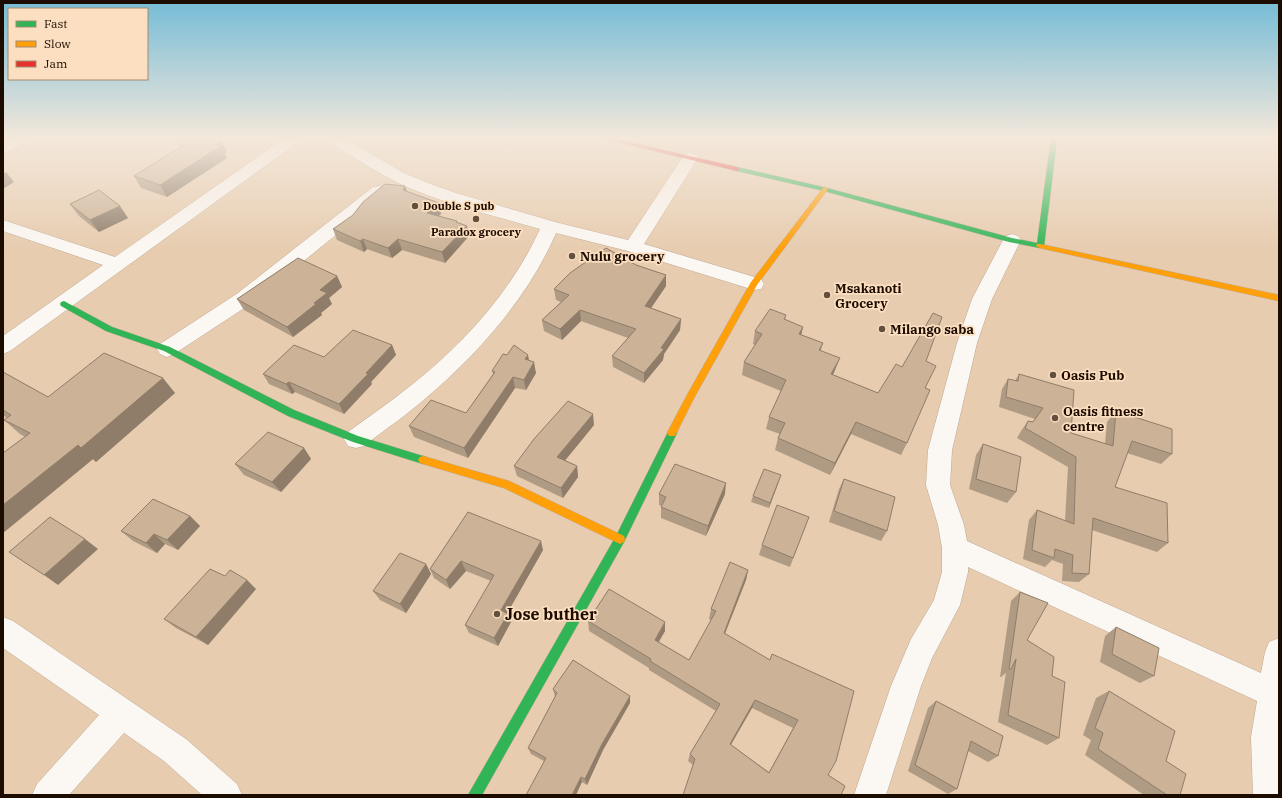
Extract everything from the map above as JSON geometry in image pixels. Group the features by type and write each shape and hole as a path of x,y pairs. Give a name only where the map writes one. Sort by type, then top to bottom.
{"main road":[{"path":"769,176 825,189 1012,240 1279,298"},
{"path":"1040,246 1049,176"},
{"path":"474,795 620,539 690,397 754,284 825,189"},
{"path":"64,304 109,329 167,349 291,413 356,439 394,452 430,461 506,484 620,539"}],"street":[{"path":"3,346 64,304 241,176"},
{"path":"398,176 422,188 450,197 550,226 633,247 754,284"},
{"path":"167,349 245,298 398,176"},
{"path":"633,247 678,176"},
{"path":"3,225 118,264"},
{"path":"356,439 426,386 464,349 497,311 520,281 537,255 550,226"},
{"path":"870,795 906,686 921,649 946,605 955,572 955,548 951,526 938,485 940,450 967,343 982,299 1012,240"},
{"path":"955,548 1272,693"},
{"path":"3,631 174,750 226,795"},
{"path":"1269,795 1266,737 1279,652"},
{"path":"48,795 122,713"}],"building":[{"path":"135,176 174,176 160,185"},
{"path":"385,184 405,186 403,190 439,203 427,213 457,221 456,222 467,226 442,252 398,239 388,248 363,239 360,241 333,229 353,215 363,202"},
{"path":"99,190 120,206 90,220 70,204"},
{"path":"606,248 636,265 666,275 645,306 681,319 661,348 664,349 644,373 612,356 636,329 580,310 560,329 542,320 569,295 554,289 570,273"},
{"path":"298,258 337,276 320,290 327,293 314,303 316,304 287,327 237,299"},
{"path":"770,309 786,315 784,319 803,327 799,334 823,343 819,350 840,358 831,374 878,393 896,364 902,367 933,313 942,317 926,361 936,366 925,388 930,390 907,443 856,422 835,463 778,438 785,423 769,417 786,380 744,362 762,334 755,331"},
{"path":"353,330 392,345 366,373 368,374 339,404 289,382 286,384 263,374 294,345 324,357"},
{"path":"514,345 528,355 525,359 534,362 524,380 513,377 464,448 409,426 431,400 466,413 495,372 492,371 503,354 507,355"},
{"path":"104,353 163,378 81,448 78,445 3,505 3,453 30,433 4,420 11,415 3,410 3,372 48,397"},
{"path":"1019,374 1074,390 1071,433 1113,446 1116,411 1172,429 1172,454 1132,441 1115,487 1167,503 1168,543 1093,518 1089,574 1072,573 1073,555 1055,549 1054,558 1032,550 1037,510 1074,524 1076,457 1025,428 1028,421 1033,422 1043,408 1006,397 1008,379 1018,381"},
{"path":"568,401 593,414 557,457 577,466 561,488 514,466 534,439"},
{"path":"268,432 304,448 272,482 235,464"},
{"path":"983,444 1021,457 1016,492 976,479"},
{"path":"675,464 726,483 708,526 661,507 666,497 659,494"},
{"path":"764,469 781,475 770,503 753,496"},
{"path":"844,479 895,497 887,531 834,511"},
{"path":"153,499 190,516 167,540 154,534 146,543 121,531"},
{"path":"777,505 809,517 793,558 762,545"},
{"path":"468,512 541,541 501,610 508,614 494,638 465,625 494,575 461,561 446,580 430,569"},
{"path":"50,517 85,539 44,575 9,552"},
{"path":"400,553 426,564 400,604 373,591"},
{"path":"730,562 748,570 724,633 770,660 772,654 854,691 836,761 828,775 845,786 841,795 683,795 695,759 690,754 720,704 650,661 651,659 588,621 609,589 665,622 655,640 689,660 716,611 711,609","holes":["755,700 798,720 769,773 730,744"]},
{"path":"210,569 225,576 230,570 247,580 196,637 164,619"},
{"path":"1020,592 1048,603 1027,640 1054,657 1052,676 1065,682 1059,738 1008,715 1016,659 1011,669 1009,669"},
{"path":"1116,627 1159,648 1154,676 1112,654"},
{"path":"573,660 630,696 602,744 585,779 581,777 572,795 526,795 546,758 528,748 557,693 553,689"},
{"path":"1109,691 1175,731 1166,761 1186,774 1180,795 1167,795 1098,749 1103,733 1095,728"},
{"path":"936,701 1003,736 998,756 971,741 957,789 915,765"}],"traffic: fast":[{"path":"769,176 825,189 1012,240 1040,246"},
{"path":"1040,246 1049,176"},
{"path":"64,304 109,329 167,349 291,413 356,439 423,460"},
{"path":"475,795 620,539 672,433"}],"traffic: slow":[{"path":"672,433 690,397 754,284 825,189"},
{"path":"1040,246 1279,298"},
{"path":"423,460 506,484 620,539"}],"place":[{"name":"Double S pub","path":"415,206"},
{"name":"Paradox grocery","path":"476,219"},
{"name":"Nulu grocery","path":"572,256"},
{"name":"Msakanoti Grocery","path":"827,295"},
{"name":"Milango saba","path":"882,329"},
{"name":"Oasis Pub","path":"1053,375"},
{"name":"Oasis fitness centre","path":"1055,418"},
{"name":"Jose buther","path":"497,614"}]}
